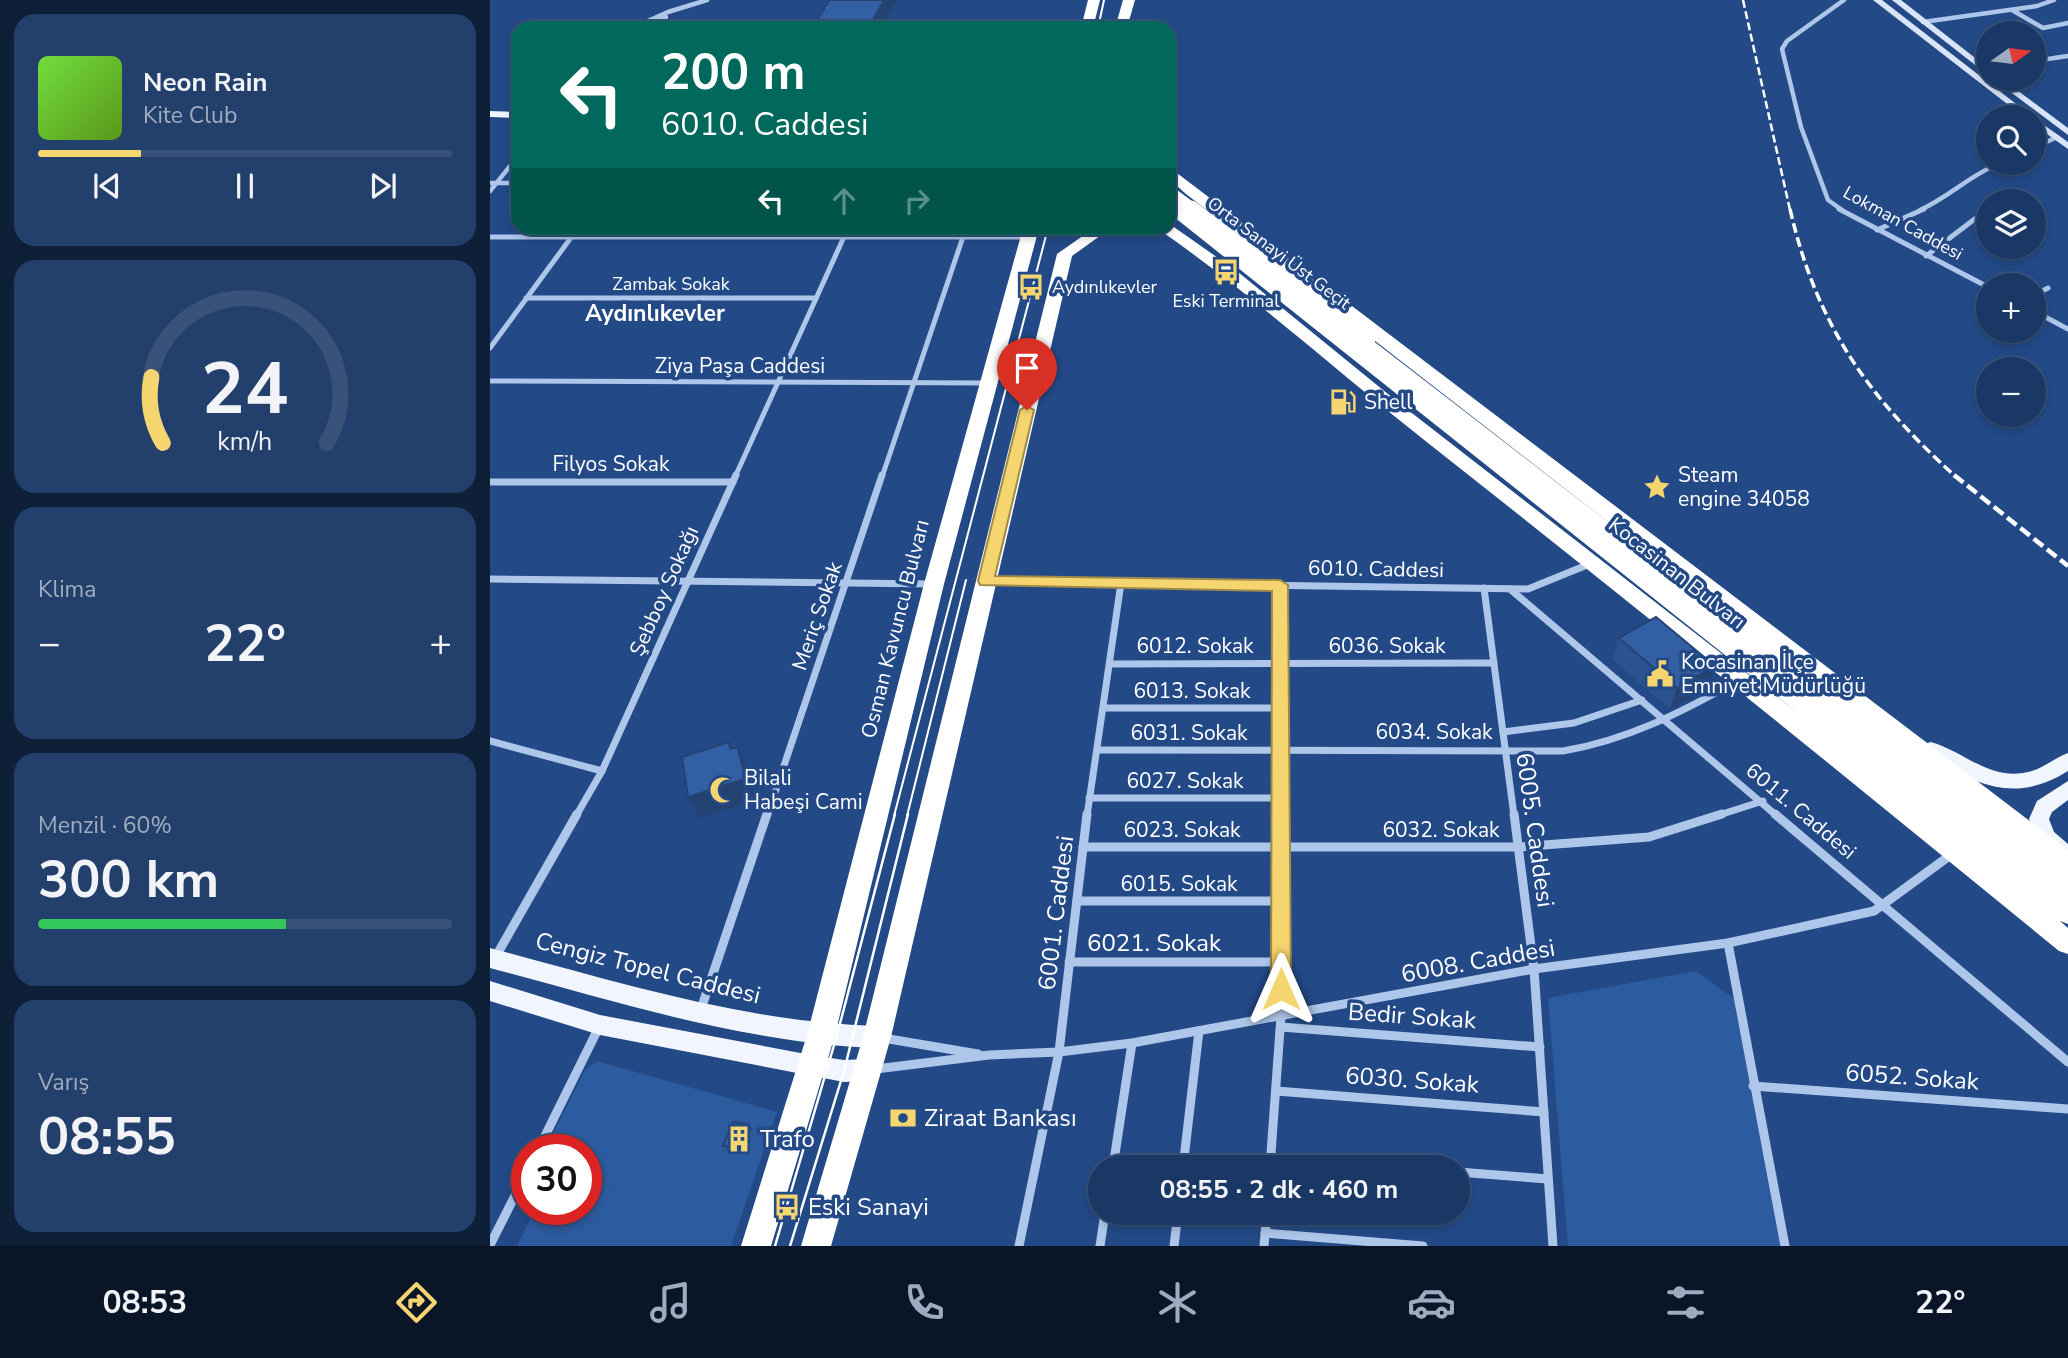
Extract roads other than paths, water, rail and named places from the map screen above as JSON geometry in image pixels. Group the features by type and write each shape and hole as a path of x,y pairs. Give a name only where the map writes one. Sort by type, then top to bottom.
{"highway":[{"path":"1089,21 1094,0"},
{"path":"1112,21 1117,0"},
{"path":"1123,21 1129,0"},
{"path":"1176,177 2068,864"},
{"name":"Orta Sanayi Üst Geçit","path":"1176,198 1360,348"},
{"path":"1176,199 1195,199 1208,204"},
{"name":"Orta Sanayi Üst Geçit","path":"1176,211 1360,348"},
{"name":"Osman Kavuncu Bulvarı","path":"756,1246 821,1035 934,584 1028,235"},
{"path":"816,1246 877,1037 1065,254 1095,235"},
{"path":"1176,235 1249,288 2068,943"},
{"name":"Kocasinan Bulvarı","path":"1360,348 2068,888"},
{"path":"1436,407 1512,435"},
{"path":"1436,407 1488,481"},
{"name":"Kocasinan Bulvarı","path":"1436,407 2068,913"}],"main road":[{"path":"490,114 511,116"},
{"path":"490,124 511,124"},
{"path":"1883,722 1973,773 1999,780 2037,780 2068,761"},
{"path":"2068,789 2044,807 2039,819 2046,837 2068,856"},
{"name":"Cengiz Topel Caddesi","path":"492,958 699,1014 821,1035 877,1037"},
{"path":"490,991 600,1025 811,1066 844,1071 868,1070"}],"street":[{"path":"687,0 689,6"},
{"path":"648,21 707,0"},
{"name":"Lokman Caddesi","path":"1844,0 1787,41 1782,49 1801,127 1825,196 1842,211 1976,281"},
{"path":"1877,0 2013,105"},
{"path":"1896,0 1976,62"},
{"path":"1923,22 2011,10 2054,0"},
{"path":"660,21 689,6"},
{"path":"2011,10 2043,28 2068,23"},
{"path":"2046,59 2068,56"},
{"path":"2014,91 2066,128"},
{"path":"2046,129 2068,146"},
{"path":"2046,142 2057,137"},
{"path":"490,191 511,165"},
{"path":"1877,230 1936,204 1976,173"},
{"path":"490,183 511,183"},
{"path":"1926,256 1976,218"},
{"path":"490,237 980,235"},
{"path":"490,348 572,236"},
{"name":"Meriç Sokak","path":"699,1014 963,236"},
{"name":"Şebboy Sokağı","path":"492,958 601,771 844,237"},
{"name":"Zambak Sokak","path":"526,298 816,298"},
{"path":"2046,318 2068,330"},
{"name":"Ziya Paşa Caddesi","path":"490,381 990,383"},
{"name":"Filyos Sokak","path":"490,482 733,482"},
{"name":"6010. Caddesi","path":"986,581 1528,589 1593,562"},
{"path":"490,579 688,579 934,584"},
{"name":"6001. Caddesi","path":"1019,1246 1059,1052 1089,798 1121,583"},
{"path":"1271,1155 1281,1016 1280,585"},
{"name":"6005. Caddesi","path":"1484,588 1534,969 1553,1246"},
{"name":"6011. Caddesi","path":"1510,589 1885,904 2068,1062"},
{"name":"6012. Sokak","path":"1110,664 1280,663"},
{"name":"6036. Sokak","path":"1280,663 1494,663"},
{"name":"6034. Sokak","path":"1281,750 1544,752 1582,748 1617,740 1667,721 1740,679"},
{"path":"1503,732 1565,727 1642,700"},
{"name":"6013. Sokak","path":"1104,708 1280,708"},
{"path":"490,741 601,771"},
{"name":"6031. Sokak","path":"1098,750 1281,750"},
{"name":"6027. Sokak","path":"1089,798 1281,798"},
{"name":"6032. Sokak","path":"1281,847 1518,847 1649,837 1763,801"},
{"name":"6023. Sokak","path":"1083,847 1281,847"},
{"name":"6008. Caddesi","path":"989,1055 1059,1052 1132,1044 1534,969 1728,943 1874,911 1955,851"},
{"name":"6015. Sokak","path":"1077,901 1281,901"},
{"path":"1728,943 1785,1246"},
{"name":"6021. Sokak","path":"1069,962 1281,962"},
{"path":"546,1134 600,1025"},
{"name":"Bedir Sokak","path":"1280,1027 1539,1047"},
{"path":"1184,1155 1199,1031"},
{"path":"877,1037 989,1055"},
{"path":"1114,1155 1132,1044"},
{"path":"868,1070 989,1055"},
{"name":"6052. Sokak","path":"1753,1086 2068,1109"},
{"name":"6030. Sokak","path":"1276,1091 1544,1112"},
{"path":"1470,1173 1548,1179"},
{"path":"490,1245 511,1204"},
{"path":"1100,1246 1103,1225"},
{"path":"1174,1246 1177,1225"},
{"path":"1264,1246 1265,1225"},
{"path":"1265,1233 1423,1246"}],"tram line":[{"path":"1100,21 1104,0"},
{"path":"894,816 1046,235"},
{"path":"907,816 966,580"},
{"path":"775,1246 837,1035 895,814"},
{"path":"790,1246 844,1071 908,814"}],"railway":[{"path":"1743,0 1790,210"},
{"path":"1790,209 1815,289 1850,357 1897,418 1956,477"},
{"path":"1954,475 2068,566"}],"place":[{"name":"Eski Terminal","path":"1226,272"},
{"name":"Aydınlıkevler","path":"1031,287"},
{"name":"Shell","path":"1343,402"},
{"name":"Steam engine 34058","path":"1657,487"},
{"name":"Kocasinan İlçe Emniyet Müdürlüğü","path":"1660,674"},
{"name":"Bilali Habeşi Cami","path":"723,790"},
{"name":"Ziraat Bankası","path":"903,1118"},
{"name":"Trafo","path":"739,1139"},
{"name":"Eski Sanayi","path":"787,1207"}],"district":[{"name":"Aydınlıkevler","path":"655,313"}]}
